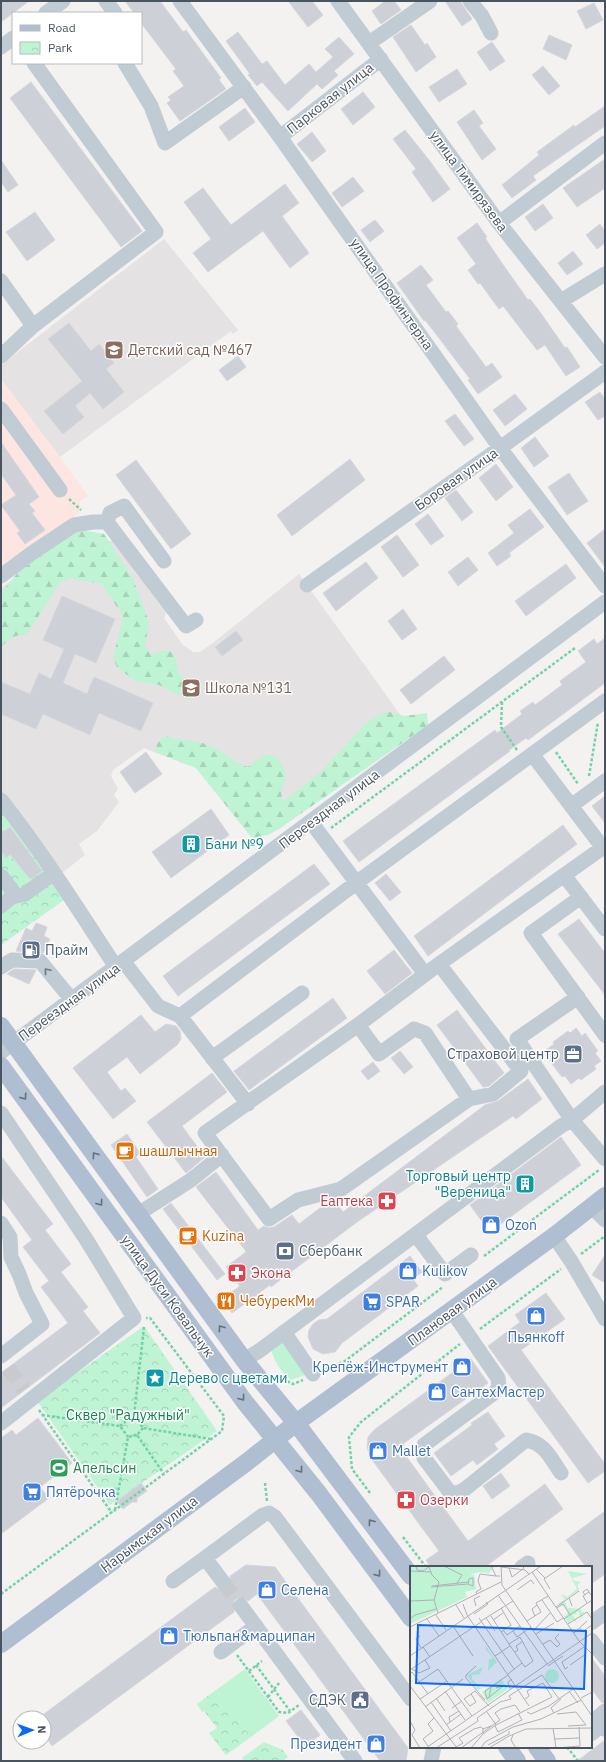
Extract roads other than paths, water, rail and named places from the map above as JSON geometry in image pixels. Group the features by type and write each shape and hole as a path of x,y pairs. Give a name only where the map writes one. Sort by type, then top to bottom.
{"main road":[{"name":"улица Дуси Ковальчук","path":"1,1026 7,1048 138,1214 244,1360 296,1423 410,1575"},
{"name":"улица Дуси Ковальчук","path":"1,1066 244,1401 319,1494 410,1617"},
{"name":"Плановая улица","path":"296,1423 452,1311 554,1236 598,1201"},
{"name":"Нарымская улица","path":"1,1644 296,1423"},
{"path":"508,1748 517,1761"},
{"path":"538,1748 547,1761"}],"street":[{"path":"47,12 63,1"},
{"path":"106,1 114,12"},
{"name":"улица Профинтерна","path":"180,1 280,137 500,448 605,586"},
{"name":"улица Тимирязева","path":"338,1 499,223 605,357"},
{"path":"369,43 430,1"},
{"path":"470,1 482,16 491,33"},
{"path":"1,47 12,39"},
{"name":"Парковая улица","path":"280,137 380,58"},
{"path":"1,356 33,326 156,232 35,64"},
{"path":"126,64 151,106 165,143 244,87"},
{"path":"499,223 605,143"},
{"path":"561,301 605,274"},
{"path":"1,281 33,326"},
{"name":"Боровая улица","path":"307,585 605,372"},
{"path":"1,409 60,490"},
{"path":"1,576 74,525 100,522 110,513 124,506 164,561"},
{"path":"100,522 186,626 196,620"},
{"name":"Переездная улица","path":"7,1048 605,602"},
{"path":"180,1016 356,883 603,702"},
{"path":"440,964 521,1071 493,1094 469,1099 341,1189 298,1200 269,1219 205,1133 248,1104 358,1025 425,974 604,847 571,806 528,757"},
{"path":"571,806 605,782"},
{"path":"1,800 120,965 158,1006 180,1016 248,1104"},
{"path":"311,822 425,974"},
{"path":"6,902 26,894 54,873"},
{"path":"564,875 605,929"},
{"path":"1,876 12,890 6,902"},
{"path":"581,897 531,933 578,998 599,1015 605,1035"},
{"path":"1,967 12,960 40,961 72,1000"},
{"path":"212,1058 302,992"},
{"path":"578,998 517,1038 572,1120 605,1159"},
{"path":"358,1025 379,1054 414,1029 425,1033 469,1099"},
{"path":"244,1360 416,1235 560,1126 572,1120 605,1092"},
{"path":"1,1113 86,1239 134,1318 28,1395 1,1423"},
{"path":"138,1214 190,1180 222,1155"},
{"path":"598,1201 605,1220"},
{"path":"1,1223 10,1236 11,1257 26,1293 42,1324 3,1361"},
{"path":"416,1235 445,1274 471,1255"},
{"path":"554,1236 571,1261 605,1319"},
{"path":"452,1311 498,1378 499,1387 494,1394 424,1445 422,1451 424,1458 449,1492 456,1494 465,1489 526,1440 535,1441 542,1446 561,1473"},
{"path":"284,1332 309,1377"},
{"path":"173,1582 263,1515 269,1513 275,1517 410,1698"},
{"path":"205,1558 223,1582"},
{"path":"241,1606 309,1698 347,1758"},
{"path":"592,1622 605,1613"},
{"path":"225,1649 256,1626"},
{"path":"592,1641 605,1658"},
{"path":"431,1761 434,1748"}],"tunnel":[{"path":"8,1368 24,1390"},
{"path":"223,1582 241,1606"}],"place":[{"name":"Детский сад №467","path":"114,350"},
{"name":"Школа №131","path":"191,688"},
{"name":"Бани №9","path":"191,844"},
{"name":"Прайм","path":"31,950"},
{"name":"Страховой центр","path":"573,1054"},
{"name":"шашлычная","path":"125,1151"},
{"name":"Торговый центр \"Вереница\"","path":"525,1184"},
{"name":"Еаптека","path":"387,1201"},
{"name":"Ozon","path":"491,1225"},
{"name":"Kuzina","path":"188,1236"},
{"name":"Сбербанк","path":"285,1251"},
{"name":"Kulikov","path":"408,1271"},
{"name":"Экона","path":"237,1273"},
{"name":"ЧебурекМи","path":"226,1301"},
{"name":"SPAR","path":"372,1302"},
{"name":"Пьянкоff","path":"536,1316"},
{"name":"Крепёж-Инструмент","path":"462,1367"},
{"name":"Дерево с цветами","path":"155,1378"},
{"name":"СантехМастер","path":"437,1392"},
{"name":"Mallet","path":"378,1451"},
{"name":"Апельсин","path":"59,1468"},
{"name":"Пятёрочка","path":"32,1492"},
{"name":"Озерки","path":"406,1500"},
{"name":"Селена","path":"267,1590"},
{"name":"Тюльпан&марципан","path":"169,1636"},
{"name":"СДЭК","path":"360,1700"},
{"name":"Президент","path":"376,1744"}],"park label":[{"name":"Сквер \"Радужный\"","path":"128,1415"}]}
